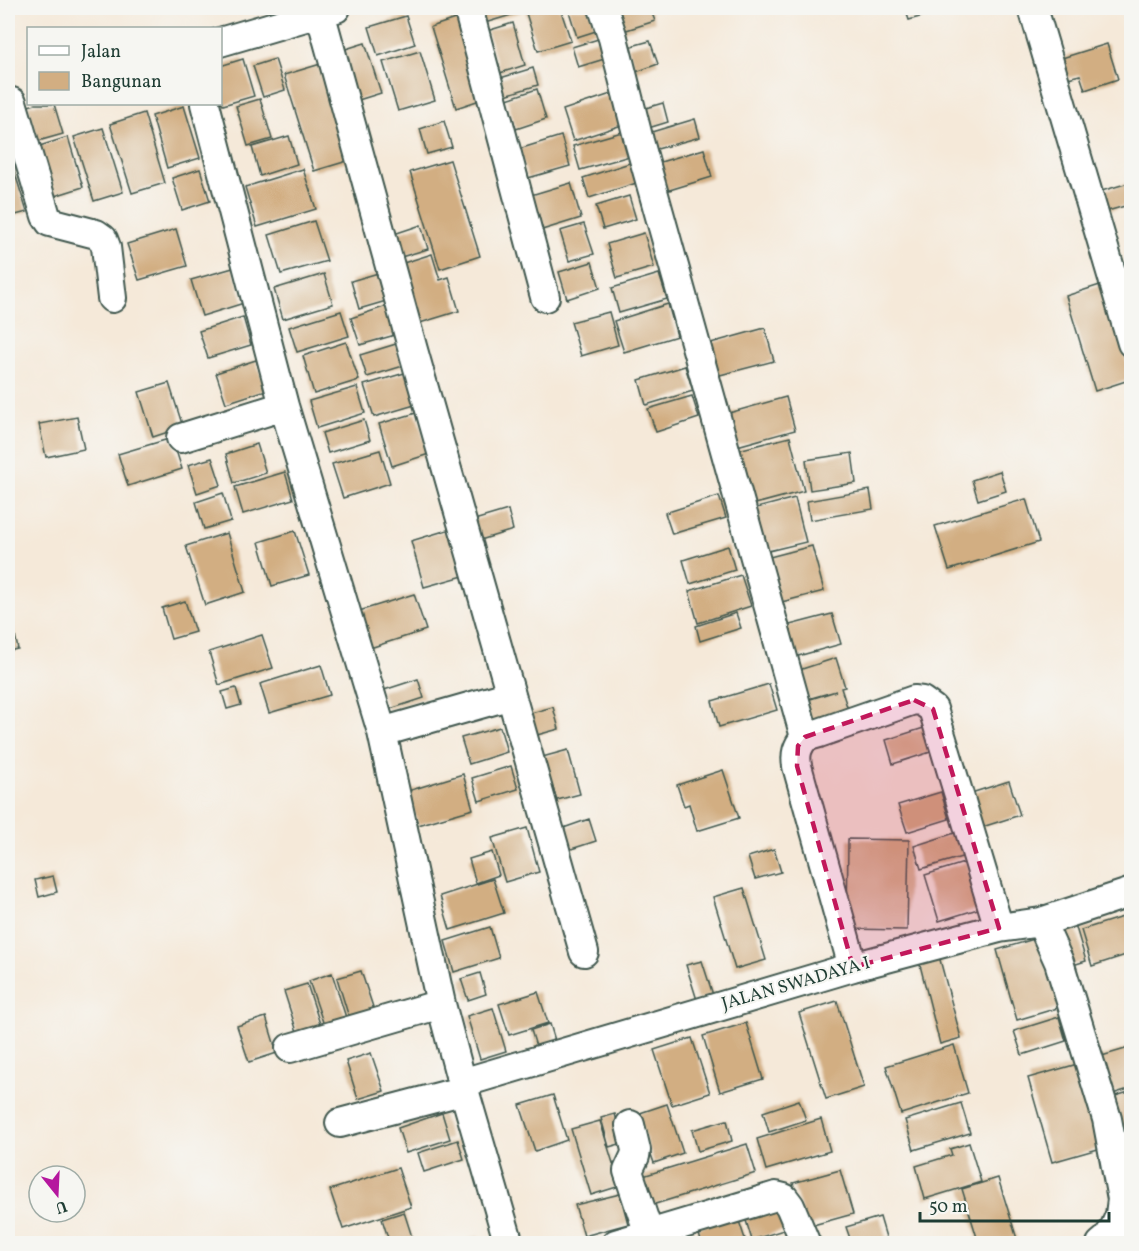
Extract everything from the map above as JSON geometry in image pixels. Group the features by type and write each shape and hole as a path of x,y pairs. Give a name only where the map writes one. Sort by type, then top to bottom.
{"street":[{"path":"468,8 545,297"},
{"path":"603,8 805,736"},
{"path":"1033,8 1131,343"},
{"path":"222,41 328,10 511,695 584,952"},
{"path":"16,101 46,216 50,222 96,234 103,239 112,298"},
{"path":"204,105 284,406 382,732 441,1004 509,1244"},
{"path":"181,438 284,406"},
{"path":"382,732 511,695"},
{"path":"853,966 797,766 796,752 805,736 819,734 914,700 922,701 933,710 999,928"},
{"name":"JALAN SWADAYA I","path":"340,1123 853,966 999,928 1041,922 1131,892"},
{"path":"1041,922 1059,962 1107,1119 1122,1199 1120,1215 1115,1227 1101,1244"},
{"path":"290,1048 441,1004"},
{"path":"630,1125 636,1156 628,1171 650,1234"},
{"path":"616,1244 776,1196 784,1198 790,1206 806,1244"}],"highlighted area":[{"path":"914,700 933,709 999,928 853,967 797,766 798,746 805,737"}],"building":[{"path":"473,8 519,8 521,12 478,25"},
{"path":"560,8 571,41 538,51 525,10"},
{"path":"568,8 589,8 596,31 577,37"},
{"path":"612,8 650,8 655,21 620,32"},
{"path":"905,8 951,8 909,20"},
{"path":"406,16 415,44 378,56 369,27"},
{"path":"458,18 483,99 456,108 431,27"},
{"path":"513,23 525,65 500,73 487,31"},
{"path":"605,37 611,57 578,67 572,47"},
{"path":"650,41 658,64 636,72 628,47"},
{"path":"365,43 381,93 352,102 336,52"},
{"path":"1107,44 1118,79 1085,90 1080,75 1068,78 1062,58"},
{"path":"420,51 435,100 398,111 383,62"},
{"path":"243,59 254,96 223,105 222,65"},
{"path":"275,59 285,90 263,97 253,66"},
{"path":"324,63 354,159 314,171 284,75"},
{"path":"533,68 538,85 502,96 497,79"},
{"path":"537,89 546,119 516,129 507,99"},
{"path":"614,93 625,124 573,141 563,110"},
{"path":"260,99 272,139 248,146 236,106"},
{"path":"663,103 668,122 645,129 639,110"},
{"path":"54,105 63,134 38,141 28,106"},
{"path":"184,106 200,158 167,168 152,116"},
{"path":"144,113 165,183 132,193 110,124"},
{"path":"695,119 700,137 650,151 645,134"},
{"path":"444,121 452,147 427,154 420,129"},
{"path":"103,128 123,192 94,201 74,137"},
{"path":"629,130 637,154 580,170 573,146"},
{"path":"289,136 297,164 260,176 252,147"},
{"path":"561,136 570,166 528,178 519,149"},
{"path":"68,137 83,187 45,199 30,149"},
{"path":"704,149 712,177 663,192 654,164"},
{"path":"450,160 480,256 440,269 410,172"},
{"path":"639,160 646,180 589,198 583,178"},
{"path":"12,164 27,212 8,217 8,165"},
{"path":"200,169 210,201 182,210 172,178"},
{"path":"303,169 316,209 257,227 245,187"},
{"path":"1132,182 1132,204 1104,212 1098,192"},
{"path":"571,183 581,218 542,230 531,195"},
{"path":"629,196 636,219 603,229 596,206"},
{"path":"314,221 327,261 281,274 269,235"},
{"path":"584,224 594,254 569,261 560,231"},
{"path":"421,225 428,249 401,257 394,234"},
{"path":"176,229 187,266 139,280 127,244"},
{"path":"644,233 654,267 617,278 607,244"},
{"path":"432,254 440,280 449,277 459,311 410,326 397,265"},
{"path":"592,262 600,288 567,299 559,272"},
{"path":"233,268 244,303 202,316 191,280"},
{"path":"385,271 393,299 359,309 351,281"},
{"path":"324,274 333,304 283,319 274,289"},
{"path":"659,274 667,299 619,313 612,288"},
{"path":"1103,284 1132,379 1095,391 1066,296"},
{"path":"393,304 402,333 360,345 351,318"},
{"path":"668,304 677,336 624,352 614,321"},
{"path":"341,311 349,336 297,352 289,327"},
{"path":"609,312 618,345 581,356 571,322"},
{"path":"243,317 251,345 208,358 199,331"},
{"path":"765,328 774,361 716,376 707,344"},
{"path":"346,342 359,380 314,394 303,356"},
{"path":"396,344 403,366 367,377 360,355"},
{"path":"256,360 266,390 226,403 216,373"},
{"path":"685,366 693,391 646,405 639,380"},
{"path":"408,372 418,404 374,417 364,385"},
{"path":"169,383 183,427 153,437 139,392"},
{"path":"357,387 365,413 317,428 309,401"},
{"path":"692,396 699,418 656,432 648,409"},
{"path":"786,397 795,430 737,446 729,413"},
{"path":"416,413 429,454 392,466 379,424"},
{"path":"77,417 84,449 46,457 39,424"},
{"path":"364,420 370,440 328,453 322,433"},
{"path":"790,437 804,491 748,506 734,451"},
{"path":"172,438 182,469 128,486 118,454"},
{"path":"257,444 266,473 234,483 226,454"},
{"path":"380,450 390,483 343,498 332,464"},
{"path":"852,453 856,483 810,490 806,460"},
{"path":"212,458 221,485 197,493 188,465"},
{"path":"1000,471 1006,491 978,500 972,480"},
{"path":"285,472 293,499 243,514 235,487"},
{"path":"870,490 873,509 810,520 807,501"},
{"path":"223,493 231,521 204,529 196,502"},
{"path":"719,496 726,518 672,534 665,513"},
{"path":"795,498 806,542 760,553 749,510"},
{"path":"1026,499 1039,542 949,570 935,526"},
{"path":"508,510 513,530 477,541 471,521"},
{"path":"454,528 467,575 424,587 411,541"},
{"path":"295,531 309,575 272,586 259,542"},
{"path":"227,533 245,592 205,605 186,546"},
{"path":"728,546 735,570 690,584 683,560"},
{"path":"812,546 824,591 774,604 762,559"},
{"path":"741,575 751,606 698,623 689,591"},
{"path":"414,594 426,630 370,648 359,611"},
{"path":"185,601 195,632 171,639 162,608"},
{"path":"8,604 18,649 8,651"},
{"path":"736,613 741,628 700,641 696,626"},
{"path":"832,614 841,644 791,658 782,627"},
{"path":"262,635 273,668 219,685 209,652"},
{"path":"836,658 845,687 841,688 849,713 805,727 798,703 836,691 808,699 799,670"},
{"path":"321,665 330,695 269,713 260,684"},
{"path":"418,679 424,698 387,710 381,691"},
{"path":"769,684 777,710 719,727 712,701"},
{"path":"236,688 241,705 227,709 222,692"},
{"path":"553,707 559,729 526,738 520,716"},
{"path":"930,726 937,750 893,764 886,740"},
{"path":"500,727 507,752 469,764 461,738"},
{"path":"568,750 580,794 546,803 535,759"},
{"path":"511,766 518,789 479,801 472,778"},
{"path":"723,770 739,818 697,831 689,804 684,806 677,785"},
{"path":"463,774 473,809 418,825 408,791"},
{"path":"1009,781 1020,815 979,828 968,794"},
{"path":"941,792 949,819 907,832 898,805"},
{"path":"589,819 596,841 562,852 555,831"},
{"path":"527,828 539,872 505,882 492,838"},
{"path":"958,832 965,856 921,869 914,846"},
{"path":"848,839 909,840 907,930 847,929"},
{"path":"774,849 781,872 755,879 748,857"},
{"path":"492,852 499,875 476,883 469,859"},
{"path":"967,862 981,908 939,921 925,875"},
{"path":"53,876 57,892 39,897 35,880"},
{"path":"493,879 504,913 450,930 440,896"},
{"path":"744,888 766,960 735,969 713,897"},
{"path":"1132,914 1132,953 1092,966 1081,930"},
{"path":"1075,924 1086,961 1063,968 1053,931"},
{"path":"490,927 499,958 454,972 445,941"},
{"path":"1041,937 1061,1007 1017,1020 997,950"},
{"path":"939,956 961,1038 940,1044 919,961"},
{"path":"702,961 713,995 697,1000 686,965"},
{"path":"361,971 376,1016 351,1024 337,978"},
{"path":"332,973 348,1024 326,1031 309,981"},
{"path":"480,973 486,994 468,1000 461,979"},
{"path":"307,984 322,1030 299,1038 284,991"},
{"path":"538,992 548,1023 509,1035 499,1004"},
{"path":"837,1001 864,1087 826,1099 799,1013"},
{"path":"493,1008 506,1051 480,1059 467,1016"},
{"path":"266,1017 277,1053 249,1062 237,1026"},
{"path":"1059,1017 1066,1041 1022,1055 1014,1031"},
{"path":"746,1023 763,1079 720,1092 703,1036"},
{"path":"550,1024 557,1047 538,1053 531,1030"},
{"path":"692,1038 710,1093 672,1105 654,1050"},
{"path":"954,1045 968,1093 901,1114 886,1066"},
{"path":"1132,1047 1132,1088 1106,1096 1095,1058"},
{"path":"371,1053 384,1091 358,1099 346,1061"},
{"path":"1081,1063 1105,1147 1052,1162 1028,1078"},
{"path":"1132,1091 1132,1129 1123,1131 1112,1097"},
{"path":"553,1095 567,1140 535,1151 520,1105"},
{"path":"799,1100 806,1120 769,1132 763,1112"},
{"path":"961,1103 970,1133 914,1150 905,1120"},
{"path":"667,1104 683,1153 654,1163 637,1114"},
{"path":"442,1113 450,1139 406,1153 398,1128"},
{"path":"615,1114 623,1143 609,1147 601,1118"},
{"path":"821,1119 830,1151 766,1170 757,1139"},
{"path":"727,1120 732,1141 698,1151 692,1130"},
{"path":"600,1121 620,1186 591,1195 571,1129"},
{"path":"458,1140 464,1159 424,1172 418,1153"},
{"path":"969,1143 981,1182 925,1199 916,1166 952,1155 950,1149"},
{"path":"747,1144 756,1173 652,1205 643,1176"},
{"path":"398,1168 411,1207 343,1229 330,1190"},
{"path":"840,1170 853,1214 806,1227 793,1183"},
{"path":"998,1178 1018,1242 979,1244 962,1189"},
{"path":"620,1194 628,1224 584,1236 575,1205"},
{"path":"786,1202 793,1227 752,1240 744,1214"},
{"path":"404,1212 413,1240 402,1244 390,1244 382,1219"},
{"path":"737,1215 746,1242 702,1244 697,1228"},
{"path":"880,1217 888,1244 852,1244 846,1227"},
{"path":"684,1229 689,1244 642,1244"},
{"path":"478,1236 481,1244 455,1244 455,1243"}]}
